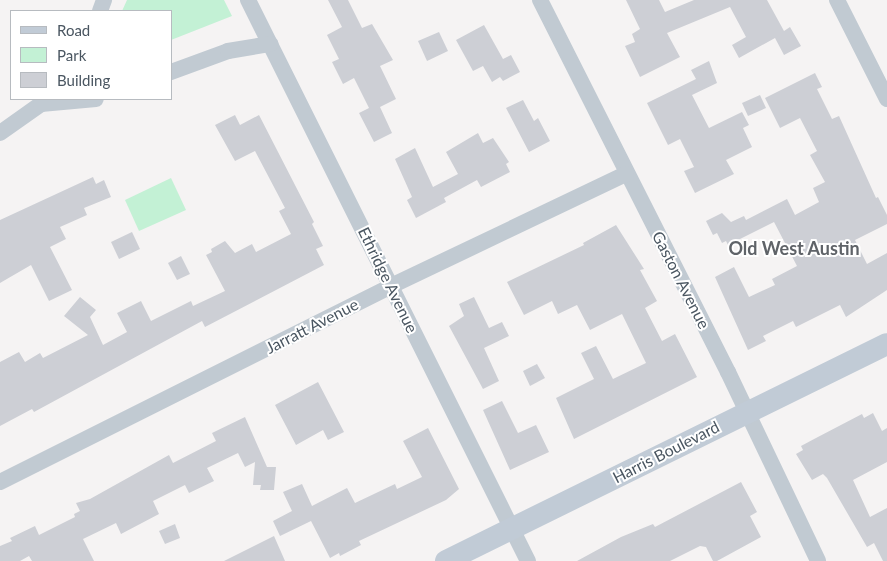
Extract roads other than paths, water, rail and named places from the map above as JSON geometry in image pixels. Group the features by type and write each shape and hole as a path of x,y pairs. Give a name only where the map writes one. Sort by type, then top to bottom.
{"street":[{"name":"Ethridge Avenue","path":"248,0 528,561"},
{"name":"Gaston Avenue","path":"540,0 746,411 818,561"},
{"path":"837,0 887,99"},
{"path":"172,72 228,51 270,44"},
{"path":"0,133 43,102 78,100"},
{"name":"Jarratt Avenue","path":"0,482 391,286 626,174"},
{"name":"Harris Boulevard","path":"446,561 746,411 887,344"}],"district":[{"name":"Old West Austin","path":"794,248"}]}
